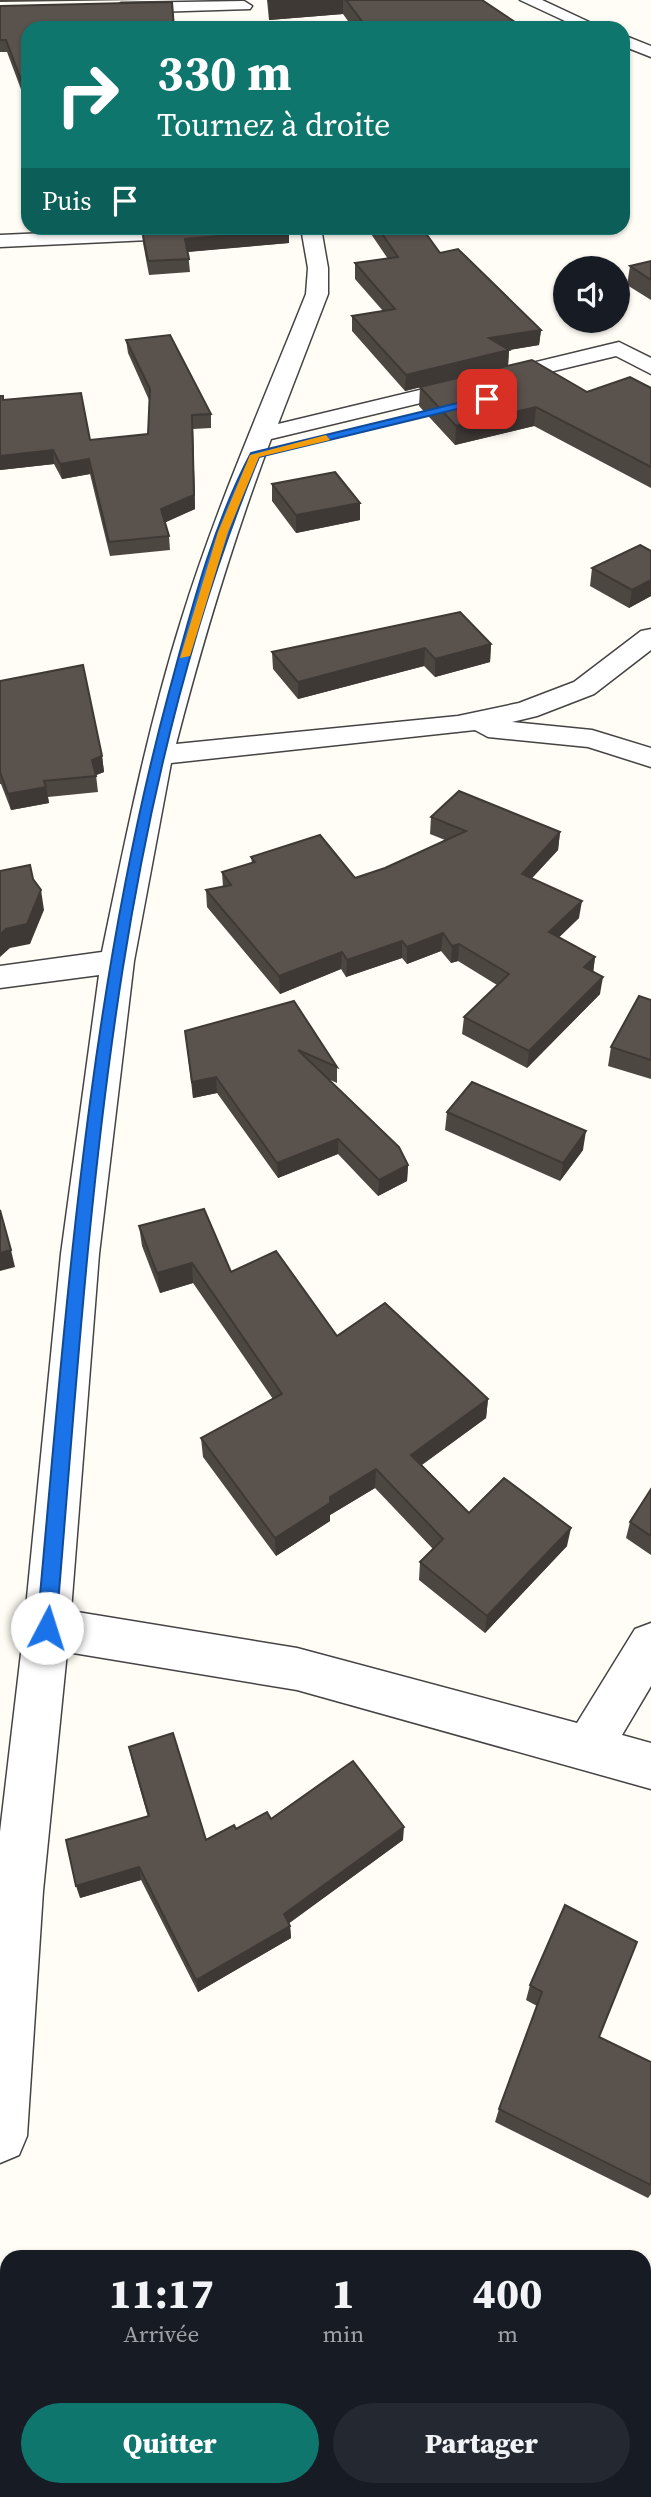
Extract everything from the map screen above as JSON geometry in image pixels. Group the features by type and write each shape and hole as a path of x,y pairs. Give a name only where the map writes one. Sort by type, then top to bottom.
{"street":[{"path":"528,0 578,21"},
{"path":"106,8 243,3 247,21"},
{"path":"630,43 651,52"},
{"path":"0,241 129,235"},
{"path":"0,2136 18,1891 47,1628 80,1254 117,961 158,755 202,596 223,532 317,294 318,268 312,235"},
{"path":"259,444 646,365"},
{"path":"158,755 458,725 527,710 584,688 651,637"},
{"path":"458,725 592,739 651,758"},
{"path":"0,977 117,961"},
{"path":"47,1628 297,1669 651,1766"},
{"path":"589,1748 651,1644"}],"building":[{"path":"346,0 482,0 514,21 362,21"},
{"path":"172,2 173,21 21,21 21,80 6,40 0,40 0,6"},
{"path":"143,235 231,235 185,239 189,259 148,261"},
{"path":"383,235 427,235 440,253 458,249 541,330 489,338 509,350 406,375 352,316 395,309 355,263 398,257"},
{"path":"651,261 651,280 630,266"},
{"path":"170,335 211,414 192,415 194,495 161,509 169,536 109,542 89,459 60,464 53,450 0,456 0,396 3,396 3,400 81,393 90,440 148,434 150,389 126,340"},
{"path":"532,360 587,392 630,377 651,388 651,467 536,407 456,426 420,387"},
{"path":"335,472 360,503 296,515 272,484"},
{"path":"640,545 651,551 651,580 632,590 592,568"},
{"path":"460,612 491,644 435,659 425,648 298,682 272,652"},
{"path":"83,665 102,756 92,760 96,776 44,781 46,787 8,794 0,772 0,681"},
{"path":"459,791 560,832 522,874 582,901 549,932 595,957 584,967 603,977 529,1051 464,1017 509,974 459,944 452,946 443,933 407,947 402,941 347,960 342,952 279,976 206,890 231,885 222,872 255,862 251,857 320,835 355,878 385,868 466,831 431,817"},
{"path":"30,865 33,879 41,890 27,924 6,929 0,935 0,871"},
{"path":"639,996 651,1000 651,1060 611,1047"},
{"path":"294,1001 337,1067 298,1050 399,1147 408,1165 379,1180 338,1139 277,1163 216,1077 192,1082 185,1031"},
{"path":"472,1082 586,1131 563,1163 447,1112"},
{"path":"204,1209 231,1272 276,1251 337,1336 385,1303 488,1399 411,1455 469,1513 504,1478 571,1528 487,1616 420,1562 443,1539 376,1469 330,1497 330,1503 275,1538 201,1438 282,1394 192,1263 157,1273 139,1226"},
{"path":"0,1210 11,1250 0,1253"},
{"path":"651,1489 651,1536 630,1522"},
{"path":"173,1733 206,1840 234,1825 236,1829 267,1812 271,1819 353,1761 404,1827 284,1914 290,1926 196,1980 139,1867 76,1886 66,1840 149,1816 129,1747"},
{"path":"565,1905 637,1942 599,2037 651,2062 651,2185 499,2109 542,1992 530,1985"}],"slow traffic":[{"path":"184,656 223,532 255,455 326,438"}],"route":[{"path":"47,1628 80,1254 117,961 158,755 194,622 223,532 255,455 487,399"}]}
